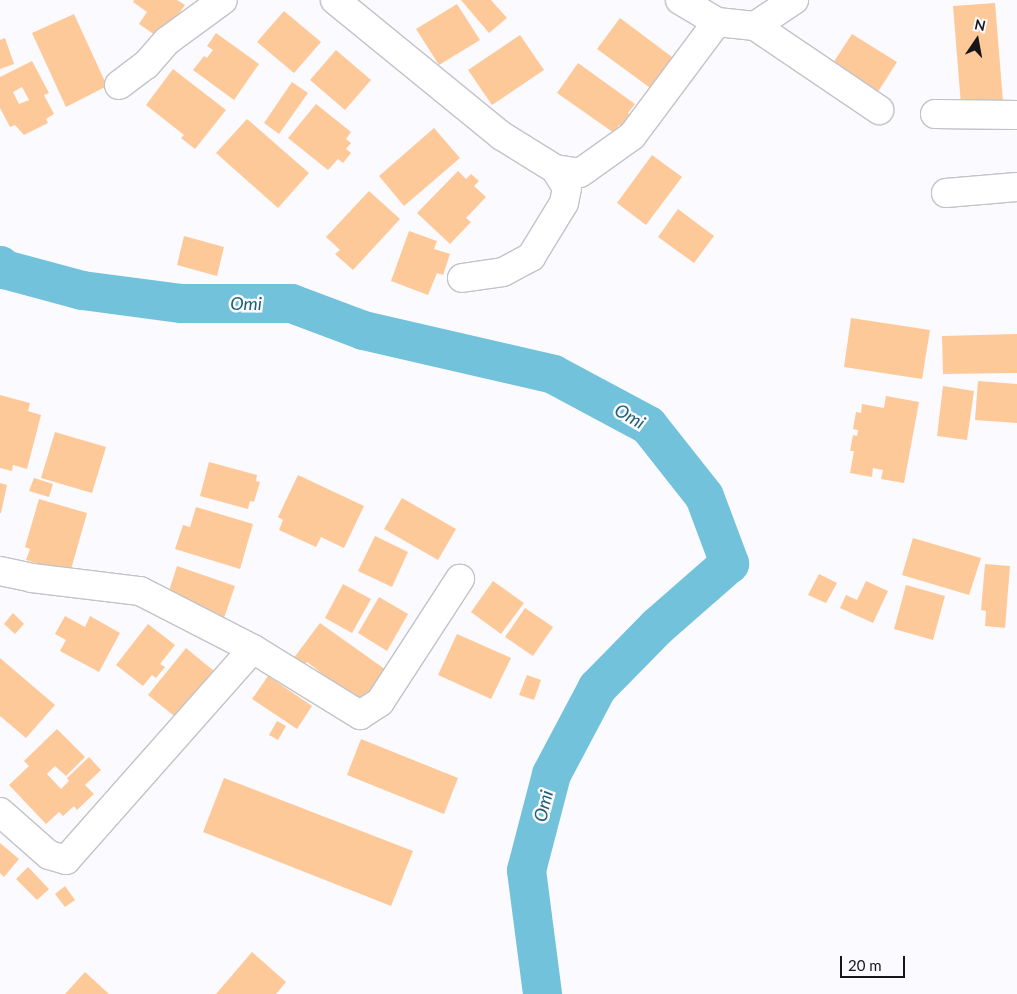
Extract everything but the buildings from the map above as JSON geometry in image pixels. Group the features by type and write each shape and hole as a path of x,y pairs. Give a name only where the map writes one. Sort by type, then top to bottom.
{"street":[{"path":"119,85 146,65 168,41 223,0"},
{"path":"335,0 502,136 555,169 580,173 632,136 717,22"},
{"path":"680,0 717,22 755,26 879,110"},
{"path":"755,26 794,0"},
{"path":"935,114 1017,115"},
{"path":"462,278 503,272 531,257 564,203 567,188 555,169"},
{"path":"946,194 1017,187"},
{"path":"4,577 140,591 253,649 360,715 380,702 460,579"},
{"path":"0,812 49,855 66,860 253,649"}],"waterway":[{"name":"Omi","path":"0,265 4,269 82,290 181,303 291,303 363,330 553,374 648,425 704,496 729,563 657,626 597,687 551,774 526,870 542,994"}]}
